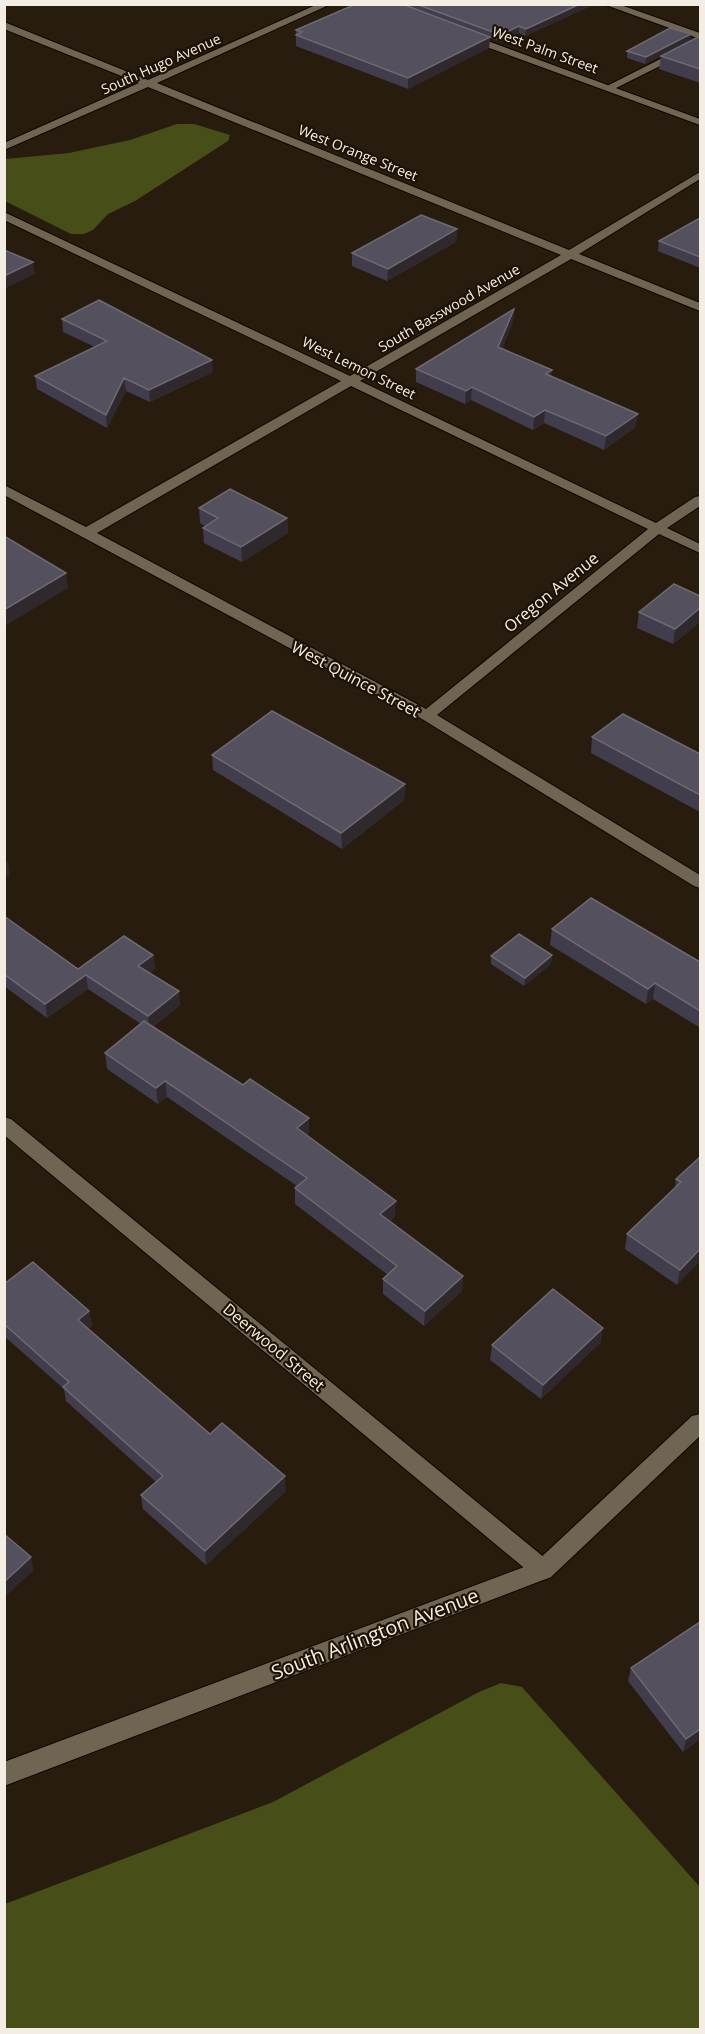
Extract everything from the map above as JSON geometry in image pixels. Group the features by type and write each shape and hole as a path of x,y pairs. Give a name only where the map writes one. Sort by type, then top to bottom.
{"street":[{"name":"South Hugo Avenue","path":"4,147 149,85 327,4"},
{"path":"607,4 700,36"},
{"name":"West Orange Street","path":"4,25 700,307"},
{"name":"West Palm Street","path":"456,32 700,122"},
{"path":"608,88 700,42"},
{"name":"South Basswood Avenue","path":"85,534 571,255 700,175"},
{"name":"West Lemon Street","path":"4,216 700,549"},
{"name":"West Quince Street","path":"4,489 427,716 700,882"},
{"name":"Oregon Avenue","path":"427,716 658,528 700,500"},
{"name":"Deerwood Street","path":"4,1124 543,1570"},
{"name":"South Arlington Avenue","path":"4,1774 543,1570 700,1423"}],"green space":[{"path":"177,124 194,124 230,135 228,141 135,201 108,214 93,230 84,234 71,234 5,201 5,159 69,153 130,140"},
{"path":"501,1683 522,1687 700,1887 700,2029 5,2029 5,1904 273,1802 479,1692"}],"building":[{"path":"356,4 402,4 490,37 408,78 296,35 302,32 296,30"},
{"path":"416,4 580,4 526,29 519,26 501,35"},
{"path":"670,28 691,34 646,57 627,51"},
{"path":"700,36 700,69 661,56"},
{"path":"421,215 457,229 388,269 352,253"},
{"path":"700,218 700,257 659,241"},
{"path":"4,250 33,262 4,276"},
{"path":"99,300 212,360 149,390 124,378 106,415 35,376 107,341 62,319"},
{"path":"514,309 498,347 552,370 546,374 638,414 606,436 545,410 534,417 472,387 466,391 416,369"},
{"path":"230,489 287,518 241,547 203,528 218,518 199,508"},
{"path":"4,536 66,573 4,610"},
{"path":"674,584 700,596 700,608 675,629 639,612"},
{"path":"272,711 405,784 341,833 212,755"},
{"path":"623,714 700,754 700,795 592,737"},
{"path":"591,898 700,962 700,1011 655,983 648,989 552,929"},
{"path":"4,916 78,969 124,936 153,955 138,966 179,991 148,1016 86,975 45,1004 4,974"},
{"path":"519,934 552,955 525,978 491,956"},
{"path":"144,1021 243,1085 250,1079 309,1118 297,1128 396,1201 380,1214 463,1276 425,1311 383,1279 397,1266 295,1188 307,1178 165,1081 156,1088 105,1053"},
{"path":"700,1157 700,1249 680,1270 627,1234 681,1182 676,1179"},
{"path":"33,1262 89,1311 78,1320 210,1434 222,1423 285,1476 205,1551 141,1495 163,1476 63,1387 69,1382 4,1324 4,1284"},
{"path":"553,1289 603,1328 543,1385 492,1345"},
{"path":"4,1534 31,1557 4,1582"},
{"path":"700,1622 700,1729 686,1739 631,1668"}]}
